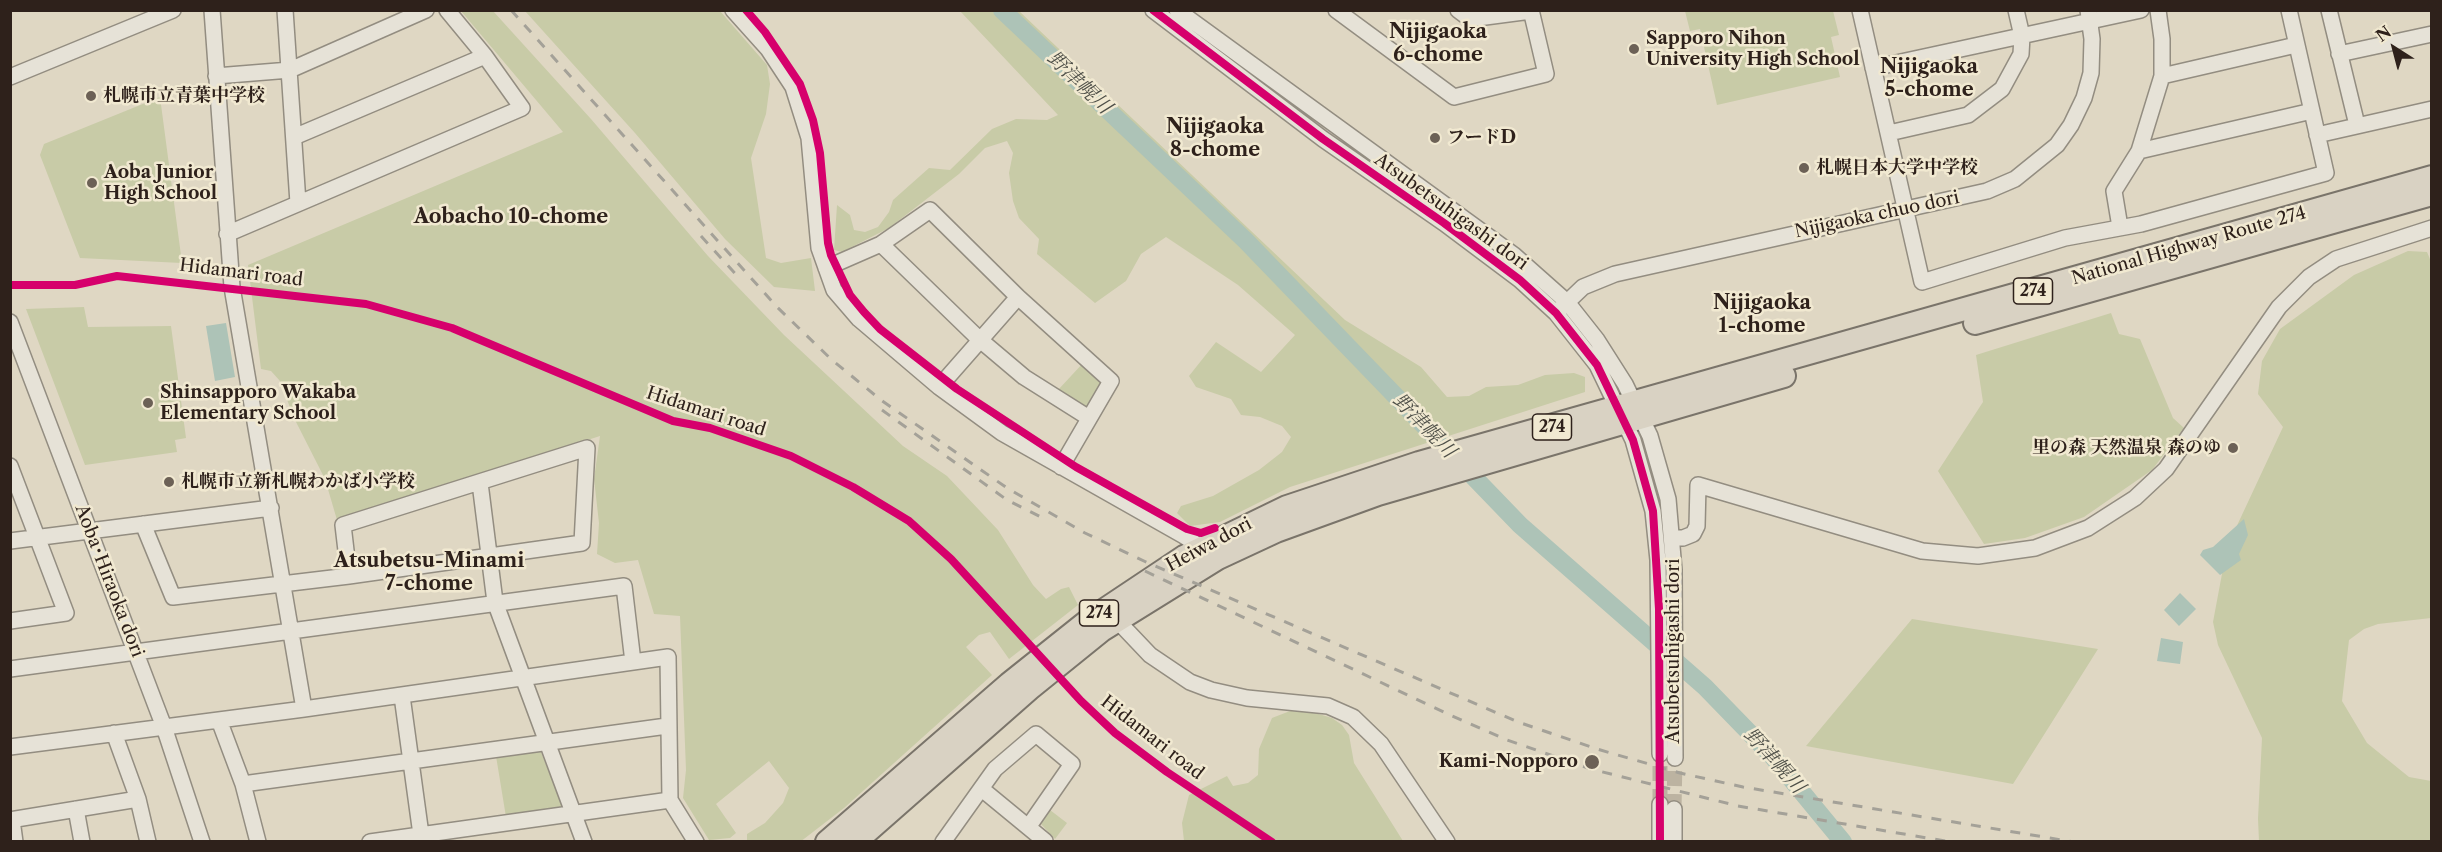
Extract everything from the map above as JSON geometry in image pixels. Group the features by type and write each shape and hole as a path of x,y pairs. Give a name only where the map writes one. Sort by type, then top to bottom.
{"highway":[{"name":"National Highway Route 274","path":"1630,413 2432,177"},
{"name":"National Highway Route 274","path":"1630,413 2432,194"},
{"name":"Heiwa dori","path":"855,842 1160,571 1209,553 1287,507 1492,453 1630,413"},
{"name":"Heiwa dori","path":"827,842 1009,684 1111,614"}],"street":[{"path":"10,77 172,10"},
{"path":"212,10 232,287 304,709"},
{"path":"285,10 298,203"},
{"path":"216,76 290,70 426,10"},
{"path":"227,234 522,108 485,56 447,10"},
{"path":"733,10 768,49 793,87 809,138 819,248 834,290 859,319 939,387 1002,433 1184,536 1209,553"},
{"name":"Atsubetsuhigashi dori","path":"1153,10 1323,139 1449,217 1514,255 1567,302 1597,340 1664,482 1673,538 1674,619 1674,687 1667,756 1659,675 1659,609 1653,511 1630,413 1597,365 1556,313 1520,280 1449,217 1177,10"},
{"path":"1335,10 1454,97 1546,74 1531,11 1470,20 1458,10"},
{"path":"1860,10 1922,282 2054,241 2120,227 2326,173 2289,10"},
{"path":"1889,133 1968,115 2002,90 2021,54 2022,36 2016,10"},
{"path":"1873,68 2022,36 2089,16 2141,10"},
{"path":"2120,227 2114,191 2139,151 2162,76 2162,39 2158,10"},
{"path":"2329,10 2356,125"},
{"name":"Nijigaoka chuo dori","path":"1556,313 1583,287 1614,274 1987,191 2015,179 2057,145 2075,116 2091,73 2089,16"},
{"path":"2339,54 2432,34"},
{"path":"2162,76 2296,45"},
{"path":"294,137 485,56"},
{"path":"2317,135 2432,109"},
{"path":"2139,151 2312,111"},
{"path":"826,268 881,244 930,210 1018,297 1111,381 1061,468"},
{"path":"1673,538 1683,538 1693,534 1697,526 1698,485 1922,551 1978,556 2035,548 2088,528 2135,498 2166,469 2279,307 2308,277 2336,259 2432,228"},
{"path":"881,244 980,339 1024,377 1089,418"},
{"path":"939,387 1018,297"},
{"name":"Aoba･Hiraoka dori","path":"10,322 164,727 202,842"},
{"path":"144,524 173,597 349,576 582,543 587,448 343,525 349,576"},
{"path":"10,466 66,613 10,621"},
{"path":"480,483 495,602 584,842"},
{"path":"10,541 271,508"},
{"path":"10,669 135,651 292,633 495,602 624,586 633,662"},
{"path":"1111,614 1139,646 1162,665 1200,686 1247,698 1317,704 1353,717 1381,744 1447,842"},
{"path":"10,747 402,696 668,657 667,726 670,800 696,842"},
{"path":"402,696 421,838"},
{"path":"219,720 243,784 258,842"},
{"path":"243,784 667,726"},
{"path":"114,733 138,799 148,842"},
{"path":"943,842 996,770 1036,735 1072,764 1029,826"},
{"path":"983,790 1045,841"},
{"path":"15,842 11,820 138,799"},
{"path":"370,842 421,838 670,800"},
{"path":"1660,842 1667,806 1674,842"},
{"path":"76,809 82,842"}],"green space":[{"path":"461,11 493,11 591,119 708,256 784,335 903,446 947,476 998,530 1033,585 1046,599 1061,589 1069,587 1078,605 1009,659 990,632 979,635 966,647 992,675 844,808 800,842 747,841 747,834 765,823 783,803 789,788 769,761 716,804 736,833 730,838 709,840 683,798 686,770 680,616 654,614 638,560 615,563 597,554 599,523 594,479 600,436 337,520 325,479 294,418 280,381 271,371 261,369 248,265 563,132"},
{"path":"525,11 720,11 767,65 770,84 766,114 751,158 766,258 781,263 811,258 815,291 774,287 725,239 635,133"},
{"path":"960,11 1019,11 1345,320 1421,367 1447,397 1469,396 1486,387 1518,385 1545,375 1574,373 1585,377 1585,392 1290,487 1220,522 1190,526 1177,513 1181,506 1213,496 1259,470 1282,452 1291,437 1282,426 1260,417 1241,415 1231,399 1196,387 1189,376 1216,342 1261,372 1295,335 1238,285 1166,237 1141,254 1126,281 1095,303 1037,254 1039,239 1019,218 1013,201 1009,173 1013,153 1007,141 985,148 959,174 889,228 842,252 834,250 837,205 850,215 854,230 865,232 878,227 889,212 893,200 929,168 950,170 992,129 1016,119 1047,120 1058,115"},
{"path":"1685,11 1833,11 1839,35 1831,37 1840,77 1717,105 1700,29 1690,31"},
{"path":"160,97 182,263 80,258 40,155 44,144"},
{"path":"2408,251 2427,252 2432,264 2431,618 2378,624 2364,629 2349,640 2342,701 2367,743 2409,777 2431,781 2431,841 2259,841 2262,738 2218,645 2213,622 2227,547 2283,427 2258,394 2262,361 2280,329 2354,275"},
{"path":"84,307 88,327 171,326 186,438 175,440 177,452 85,465 26,309"},
{"path":"2111,313 2119,334 2140,339 2173,418 2184,428 2152,470 2084,517 2025,538 1984,544 1938,471 1983,402 1976,355"},
{"path":"1084,362 1105,383 1090,409 1058,390"},
{"path":"1912,619 2098,649 2013,784 1806,746"},
{"path":"1290,711 1312,712 1332,718 1342,725 1349,735 1354,763 1403,841 1184,841 1182,823 1189,795 1227,776 1233,786 1248,783 1258,775 1259,749 1272,718"},
{"path":"540,750 564,809 506,817 496,756"},
{"path":"1050,810 1067,823 1055,839 1041,824"}],"shaded area":[{"path":"226,323 235,377 215,381 206,326"},
{"path":"2244,519 2248,535 2239,554 2241,560 2220,575 2200,555 2203,550 2213,547"},
{"path":"2180,593 2196,609 2179,626 2164,610"},
{"path":"2161,638 2183,642 2180,664 2157,661"}],"waterway":[{"name":"野津幌川","path":"1002,10 1246,241 1520,525 1705,687 1773,757 1843,842"}],"tunnel":[{"path":"1660,754 1660,804"},
{"path":"1674,809 1675,758"}],"railway":[{"path":"511,10 777,307 832,360 881,400 1007,488 1085,533 1146,562 1518,722 1597,749 1680,773 1743,787 2074,842"},
{"path":"701,236 741,280"},
{"path":"882,410 1007,500 1041,517"},
{"path":"1145,571 1450,715 1507,740 1591,769 1738,806 1951,842"}],"cycle path":[{"path":"746,10 765,32 800,84 813,120 820,153 831,255 850,295 864,312 880,329 957,389 1076,467 1187,529 1201,533 1215,528"},
{"path":"1153,10 1323,139 1444,223 1520,280 1556,313 1597,365 1633,440 1653,511 1659,609 1660,842"},
{"name":"Hidamari road","path":"10,285 75,285 117,276 366,304 452,328 673,421 710,428 791,456 853,487 909,521 951,559 1081,701 1115,733 1167,772 1272,842"}],"place":[{"name":"Sapporo Nihon University High School","path":"1634,49"},
{"name":"札幌市立青葉中学校","path":"91,96"},
{"name":"フードD","path":"1435,138"},
{"name":"札幌日本大学中学校","path":"1804,168"},
{"name":"Aoba Junior High School","path":"92,183"},
{"name":"Shinsapporo Wakaba Elementary School","path":"148,403"},
{"name":"里の森 天然温泉 森のゆ","path":"2233,448"},
{"name":"札幌市立新札幌わかば小学校","path":"169,482"},
{"name":"Kami-Nopporo","path":"1592,762"}],"district":[{"name":"Nijigaoka 6-chome","path":"1438,44"},
{"name":"Nijigaoka 5-chome","path":"1929,78"},
{"name":"Nijigaoka 8-chome","path":"1215,138"},
{"name":"Aobacho 10-chome","path":"511,217"},
{"name":"Nijigaoka 1-chome","path":"1762,314"},
{"name":"Atsubetsu-Minami 7-chome","path":"429,572"}]}
